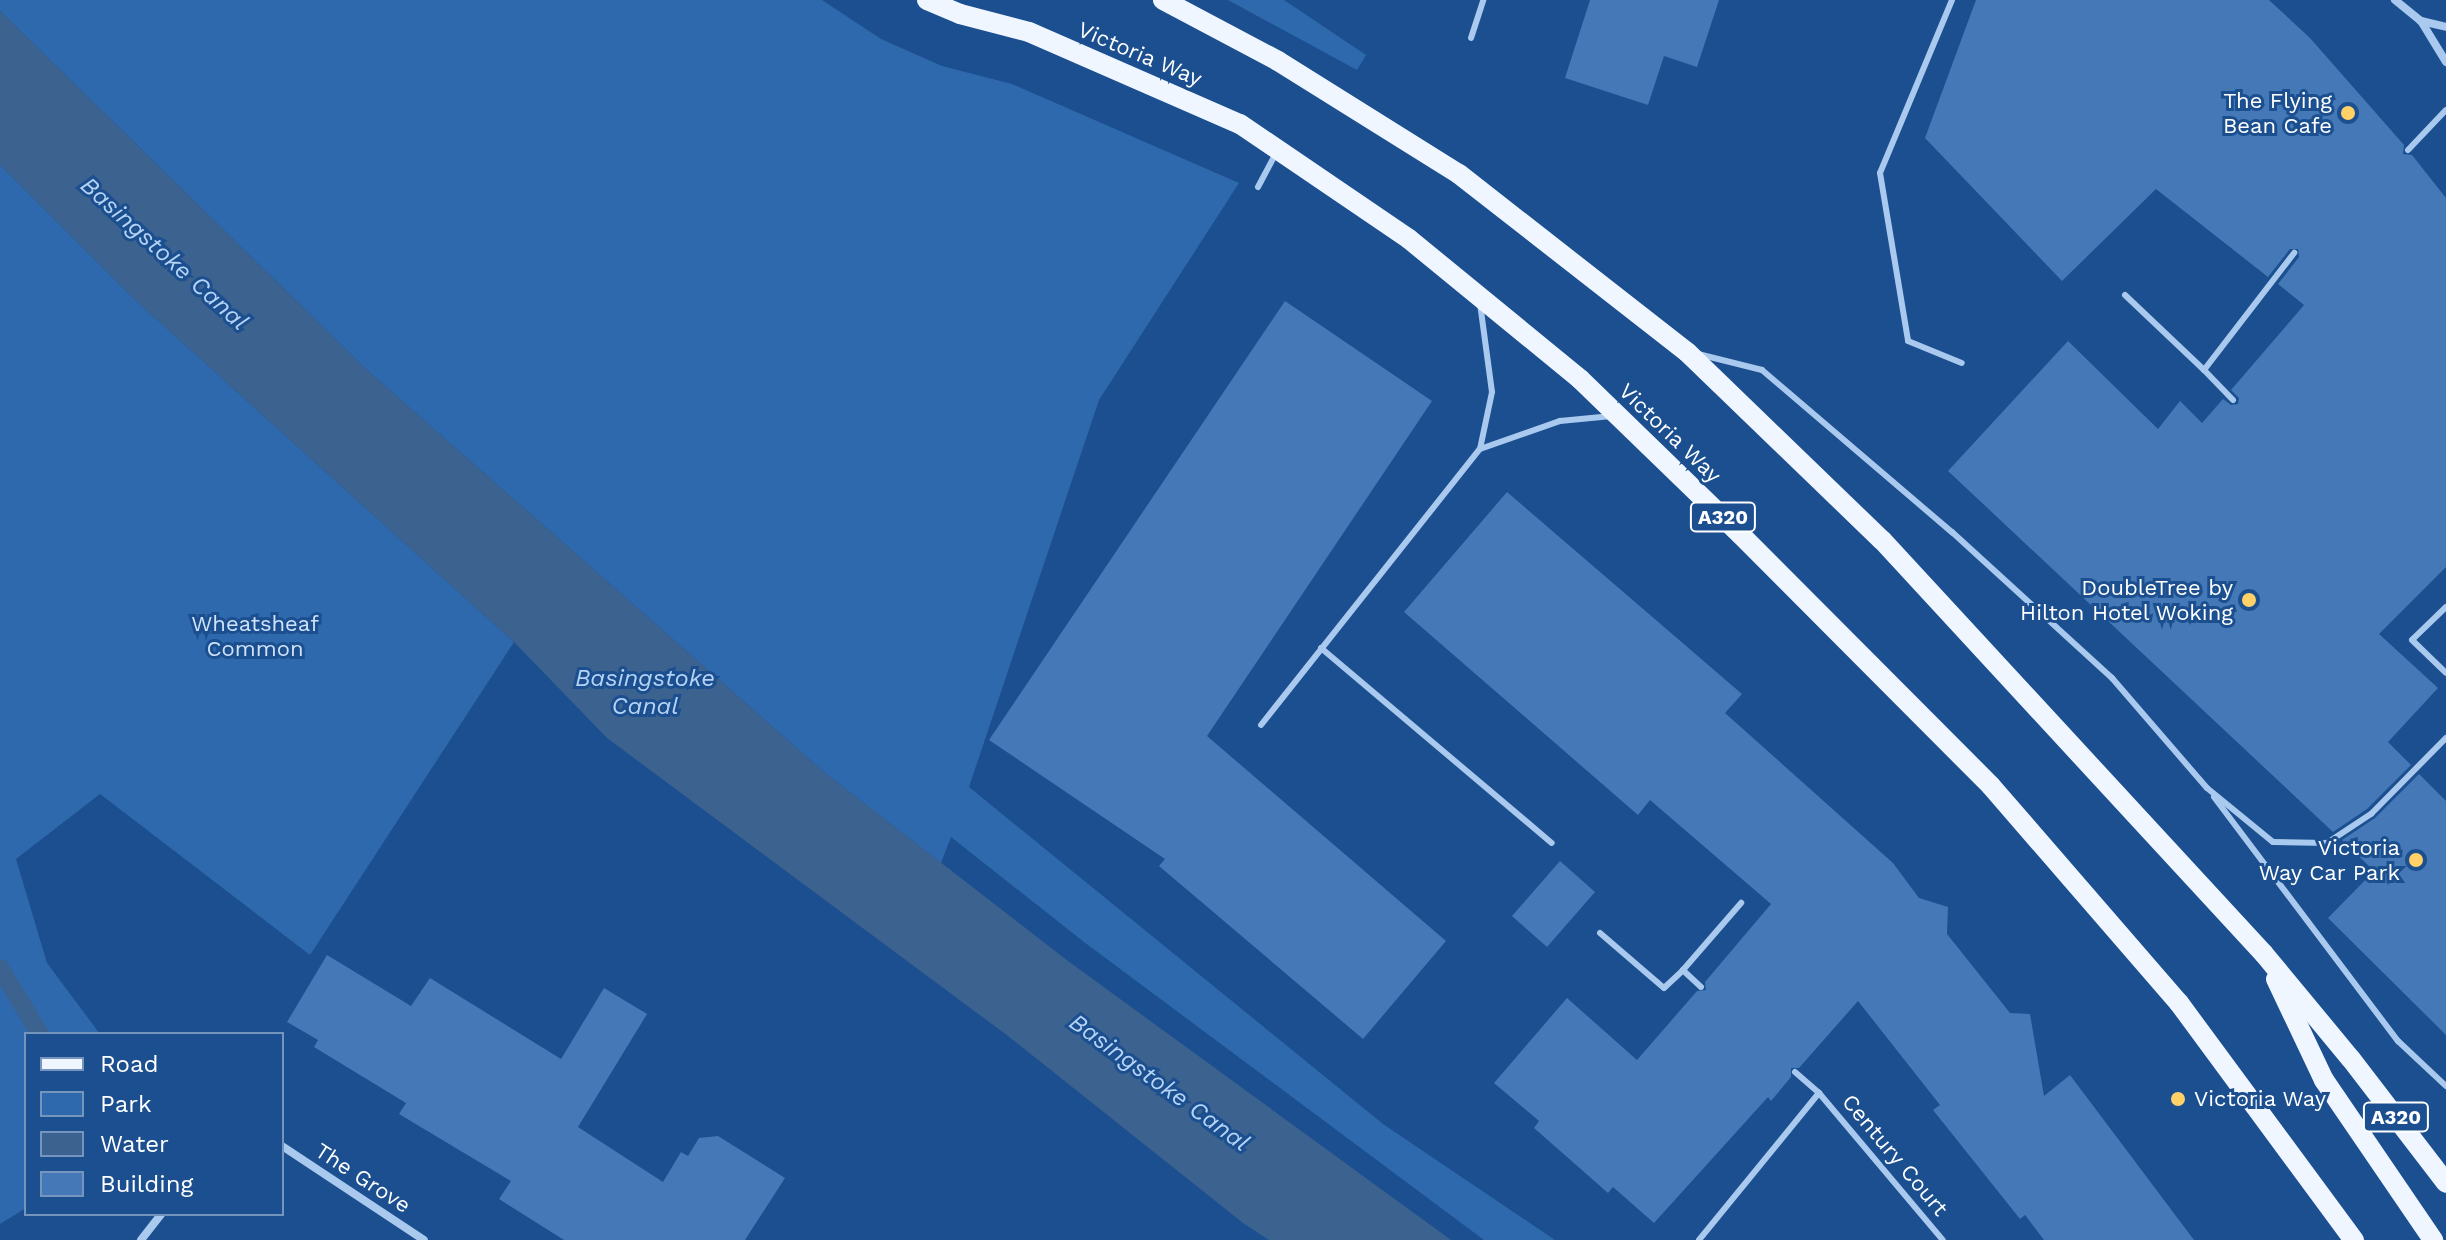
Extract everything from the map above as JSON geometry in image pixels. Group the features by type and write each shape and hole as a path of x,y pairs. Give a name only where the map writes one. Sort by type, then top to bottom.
{"main road":[{"name":"Victoria Way","path":"927,0 960,14 1029,32 1240,124 1409,239 1580,379 1741,535 1991,786 2179,1003 2351,1238"},
{"name":"A320","path":"1163,0 1278,61 1459,174 1687,352 1882,540 2264,954 2351,1059 2446,1183"},
{"path":"2264,954 2324,1080 2433,1240"}],"street":[{"path":"2395,0 2421,21 2446,62"},
{"path":"2421,21 2446,27"},
{"name":"The Grove","path":"284,1147 424,1240"},
{"path":"141,1240 159,1216"}],"lane":[{"path":"1471,38 1483,0"},
{"path":"1952,0 1880,173 1908,341 1962,363"},
{"path":"2408,150 2446,110"},
{"path":"1258,187 1278,150"},
{"path":"2204,370 2294,253"},
{"path":"2125,295 2233,400"},
{"path":"1261,725 1480,449 1492,392 1479,296"},
{"path":"1687,352 1762,370 1952,532 2112,678 2207,788 2398,1041 2446,1086"},
{"path":"1480,449 1560,421 1617,416"},
{"path":"2446,607 2412,640 2446,673"},
{"path":"1321,648 1552,843"},
{"path":"2207,788 2273,842 2327,843 2371,814 2446,738"},
{"path":"1600,933 1664,988 1741,903"},
{"path":"1683,970 1701,987"},
{"name":"Century Court","path":"1795,1072 1819,1093 1943,1240"},
{"name":"Century Court","path":"1699,1240 1819,1093"}],"green space":[{"path":"0,0 822,0 881,39 942,66 1012,84 1239,183 1099,400 969,787 1383,1124 1555,1240 1484,1240 1084,942 951,837 941,863 825,773 368,371 0,11"},
{"path":"1228,0 1284,0 1366,55 1357,70"},
{"name":"Wheatsheaf Common","path":"0,165 132,297 514,642 310,955 100,794 16,859 47,963 99,1032 24,1032 24,1209 0,1224"}],"water":[{"name":"Basingstoke Canal","path":"0,11 368,371 825,773 1068,961 1451,1240 1269,1240 1243,1223 1008,1036 607,738 514,642 132,297 0,165"}],"building":[{"path":"1590,0 1719,0 1697,67 1664,56 1648,105 1565,78"},
{"path":"1976,0 2269,0 2310,38 2404,145 2403,154 2412,155 2446,198 2446,567 2379,634 2438,688 2388,742 2411,765 2367,809 2333,832 1948,471 2068,341 2158,429 2180,401 2202,423 2223,399 2231,405 2238,404 2239,398 2231,390 2304,305 2278,284 2299,257 2298,249 2290,249 2268,277 2156,189 2062,281 1925,138"},
{"path":"1285,301 1432,401 1207,736 1446,941 1363,1039 1159,866 1165,859 989,740"},
{"path":"1507,492 1742,694 1725,713 1893,863 1919,898 1948,907 1947,934 2010,1013 2030,1014 2044,1096 2070,1075 2194,1240 2044,1240 2025,1215 2020,1219 1933,1110 1940,1105 1858,1001 1799,1068 1791,1068 1791,1077 1771,1101 1768,1097 1654,1223 1613,1187 1608,1193 1534,1128 1539,1121 1494,1083 1567,998 1637,1060 1697,991 1706,990 1705,982 1771,904 1650,800 1638,815 1404,612"},
{"name":"Victoria Way Car Park","path":"2419,774 2446,801 2446,1035 2328,918 2374,871 2342,840 2375,818"},
{"path":"1560,861 1595,892 1547,947 1512,916"},
{"path":"327,955 411,1006 430,978 561,1059 604,988 647,1014 578,1127 663,1182 681,1152 688,1156 699,1138 718,1136 785,1178 745,1240 564,1240 499,1199 511,1181 399,1114 406,1103 314,1047 318,1040 287,1022"}],"waterway":[{"path":"0,968 39,1032"}],"place":[{"name":"The Flying Bean Cafe","path":"2348,113"},
{"name":"DoubleTree by Hilton Hotel Woking","path":"2249,600"},
{"name":"Victoria Way Car Park","path":"2416,860"},
{"name":"Victoria Way","path":"2178,1099"}]}
